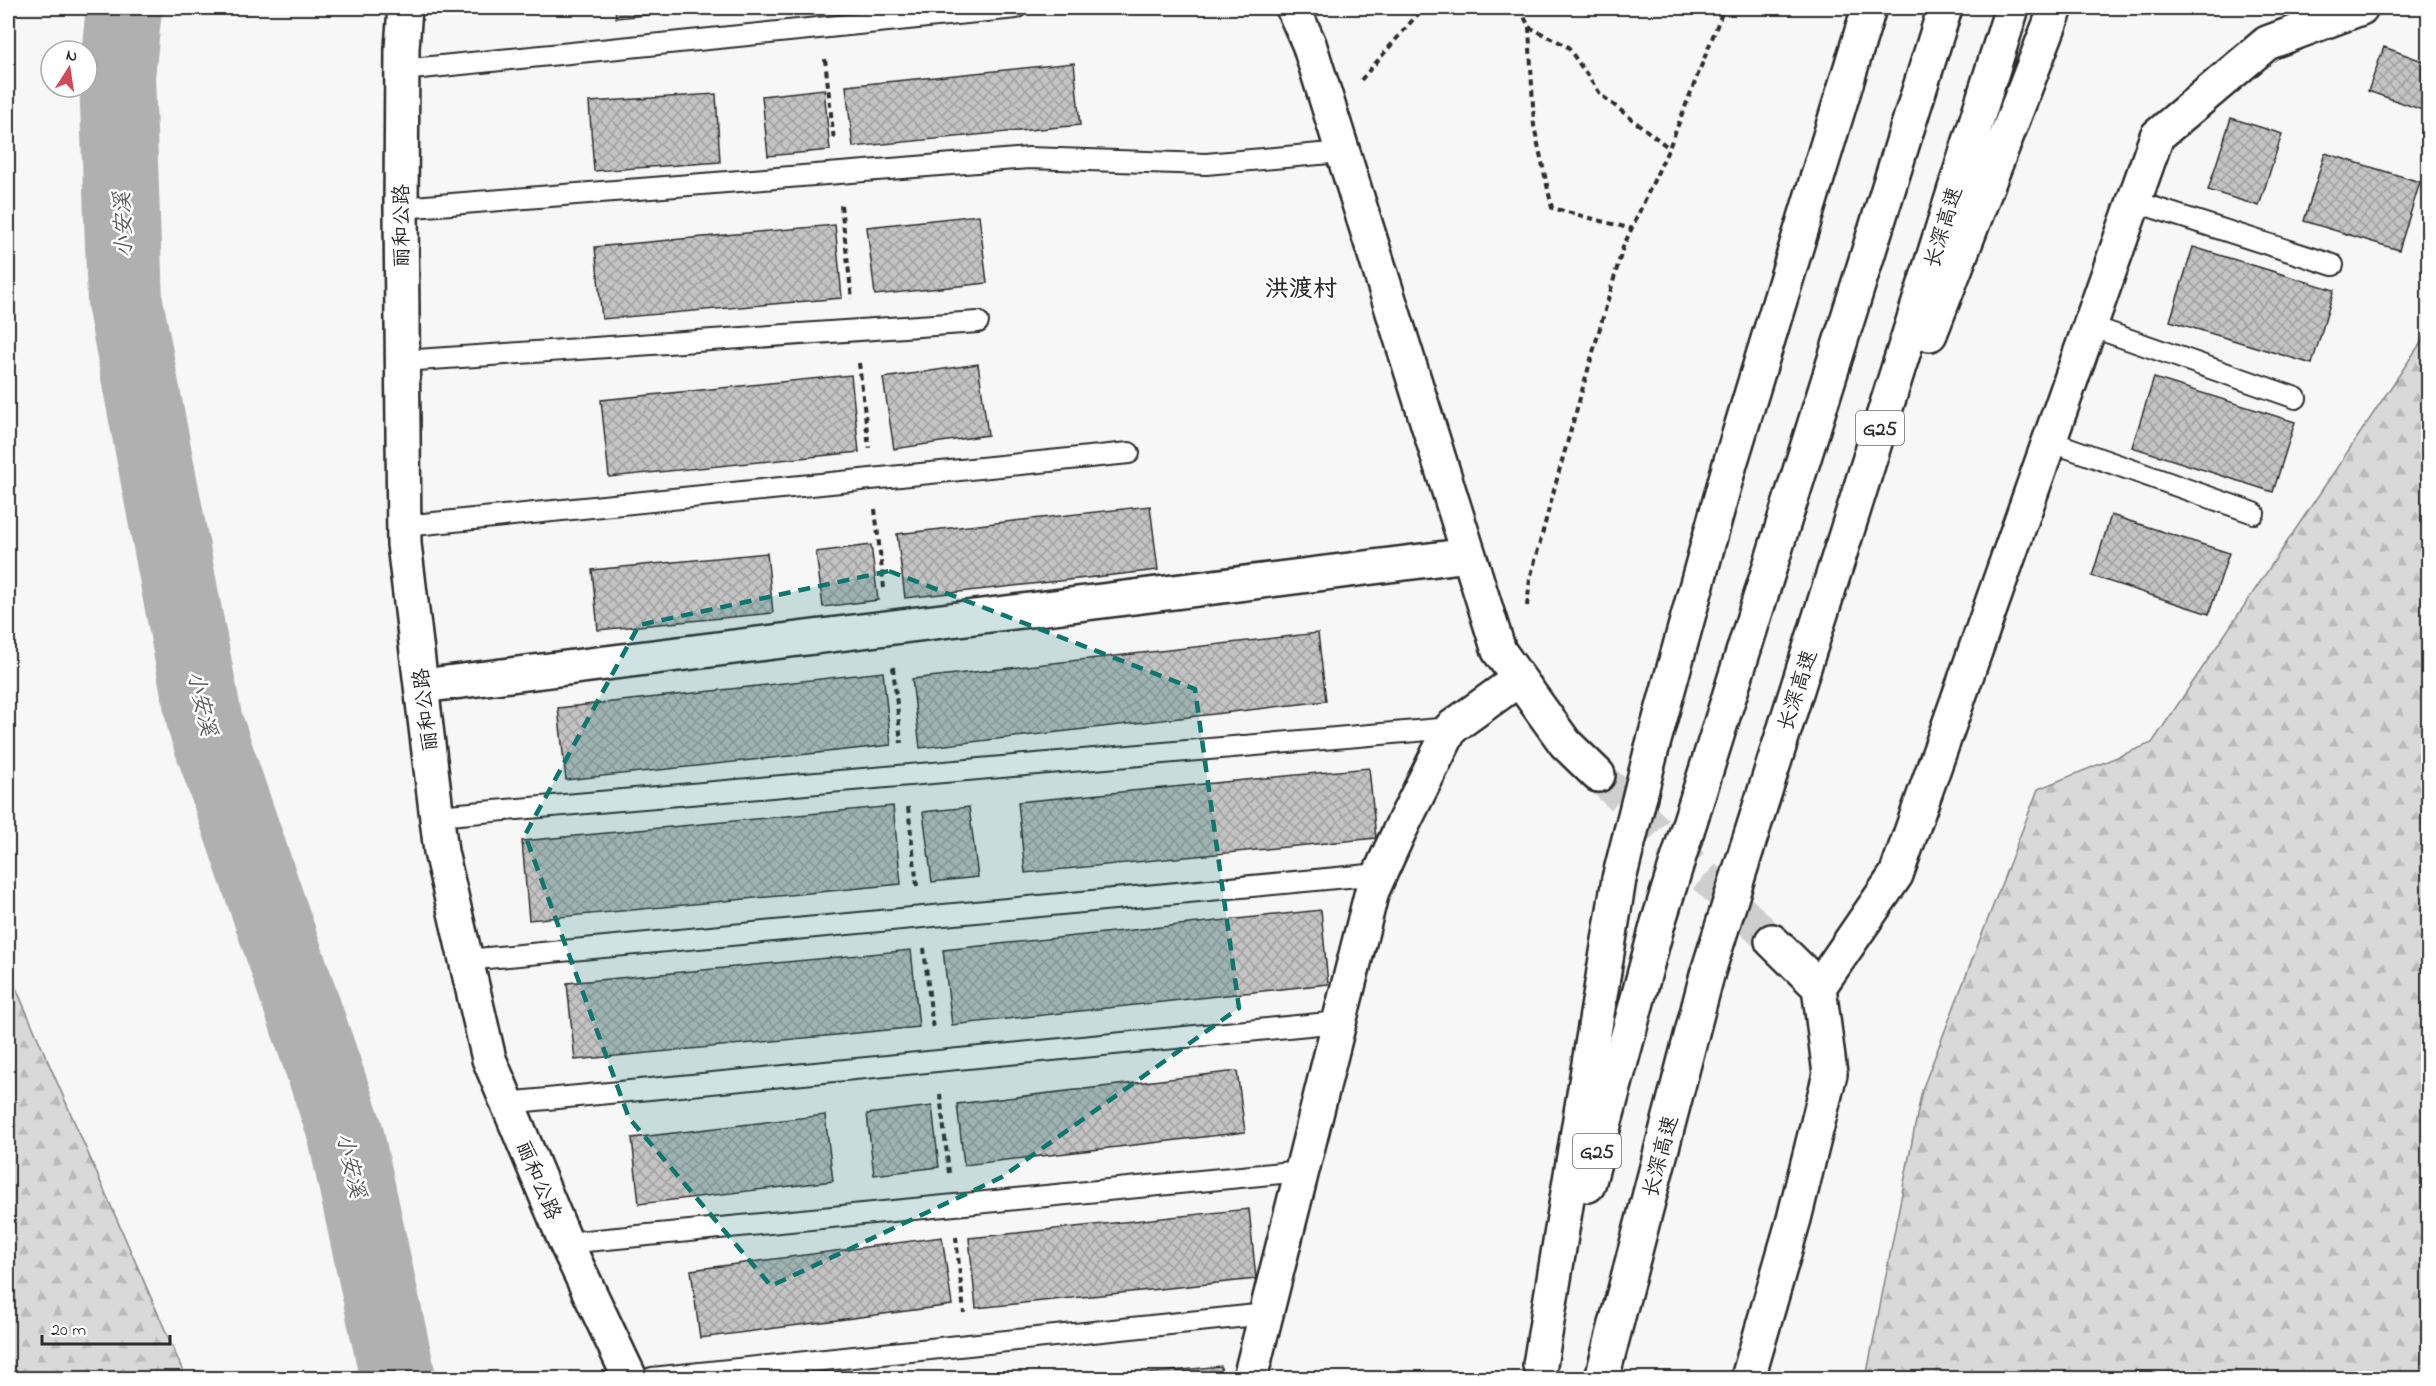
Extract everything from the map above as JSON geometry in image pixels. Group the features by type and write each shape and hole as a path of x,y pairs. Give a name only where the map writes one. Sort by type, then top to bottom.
{"main road":[{"name":"丽和公路","path":"405,8 401,208 404,526 441,852 489,1059 566,1243 630,1378"},
{"path":"1293,8 1308,44 1499,651 1564,743 1598,775"},
{"path":"1538,1372 1618,879 1730,464 1869,8"},
{"name":"G25","path":"1538,1372 1658,923 1946,8"},
{"name":"长深高速","path":"1602,1378 1707,975 2012,8"},
{"path":"1814,638 2056,8"},
{"path":"1820,987 1896,875 2157,136 2267,43 2361,8"},
{"path":"422,686 1469,555"},
{"path":"1250,1378 1372,891 1451,728 1519,679"},
{"path":"1748,1378 1794,1220 1830,1074 1820,987 1772,941"}],"lane":[{"path":"402,70 1016,8"},
{"path":"401,208 1029,158 1206,164 1342,152"},
{"path":"2133,201 2333,265"},
{"path":"402,361 978,322"},
{"path":"2090,326 2296,398"},
{"path":"2049,441 2254,513"},
{"path":"404,526 1129,453"},
{"path":"437,816 1451,728"},
{"path":"466,960 1379,874"},
{"path":"506,1103 1339,1022"},
{"path":"566,1243 1302,1172"},
{"path":"652,1378 1266,1314"}],"path":[{"path":"1331,116 1423,8"},
{"path":"1520,8 1529,27 1534,126 1552,208 1632,229"},
{"path":"1526,612 1530,579 1623,247 1669,148 1724,8"},
{"path":"822,27 968,1345"},
{"path":"1529,27 1567,46 1601,95 1669,148"}],"highlighted area":[{"path":"889,571 1195,689 1239,1008 1002,1177 771,1286 629,1118 525,835 639,625"}],"green space":[{"path":"2428,332 2428,1378 1866,1378 1922,1090 2038,789 2152,743"},
{"path":"9,972 186,1378 8,1378"}],"building":[{"path":"615,8 718,8 616,18"},
{"path":"2384,47 2428,63 2428,112 2368,91"},
{"path":"1074,63 1080,125 853,147 846,86"},
{"path":"824,89 830,150 768,156 762,96"},
{"path":"716,94 720,162 594,171 589,102"},
{"path":"2231,118 2282,134 2259,206 2208,190"},
{"path":"2325,153 2420,182 2399,250 2304,221"},
{"path":"979,215 987,283 875,295 867,227"},
{"path":"835,225 842,298 602,319 595,247"},
{"path":"2193,247 2334,290 2312,364 2170,321"},
{"path":"978,364 988,435 894,449 883,378"},
{"path":"851,375 859,452 609,477 601,400"},
{"path":"2154,378 2295,422 2273,492 2132,447"},
{"path":"1150,506 1158,570 905,598 897,534"},
{"path":"2111,515 2229,553 2209,614 2092,576"},
{"path":"871,545 878,600 823,607 816,552"},
{"path":"767,553 773,613 598,630 592,570"},
{"path":"1318,633 1326,701 920,748 912,679"},
{"path":"883,672 891,745 566,780 558,708"},
{"path":"1369,768 1376,838 1025,873 1018,802"},
{"path":"893,806 901,884 529,920 522,841"},
{"path":"969,807 978,877 932,882 923,812"},
{"path":"1321,910 1328,984 952,1025 943,950"},
{"path":"911,950 919,1027 575,1060 567,983"},
{"path":"1237,1071 1245,1132 964,1165 957,1104"},
{"path":"932,1106 939,1167 874,1175 867,1114"},
{"path":"825,1115 833,1181 639,1204 632,1138"},
{"path":"1249,1209 1256,1279 976,1308 969,1238"},
{"path":"942,1237 952,1305 700,1338 691,1270"},
{"path":"1221,1366 1222,1378 1104,1378"}],"waterway":[{"name":"小安溪","path":"124,8 117,76 125,302 205,723 345,1131 398,1378"}],"tunnel":[{"path":"1598,775 1772,941"}],"district":[{"name":"洪渡村","path":"1301,288"}]}
